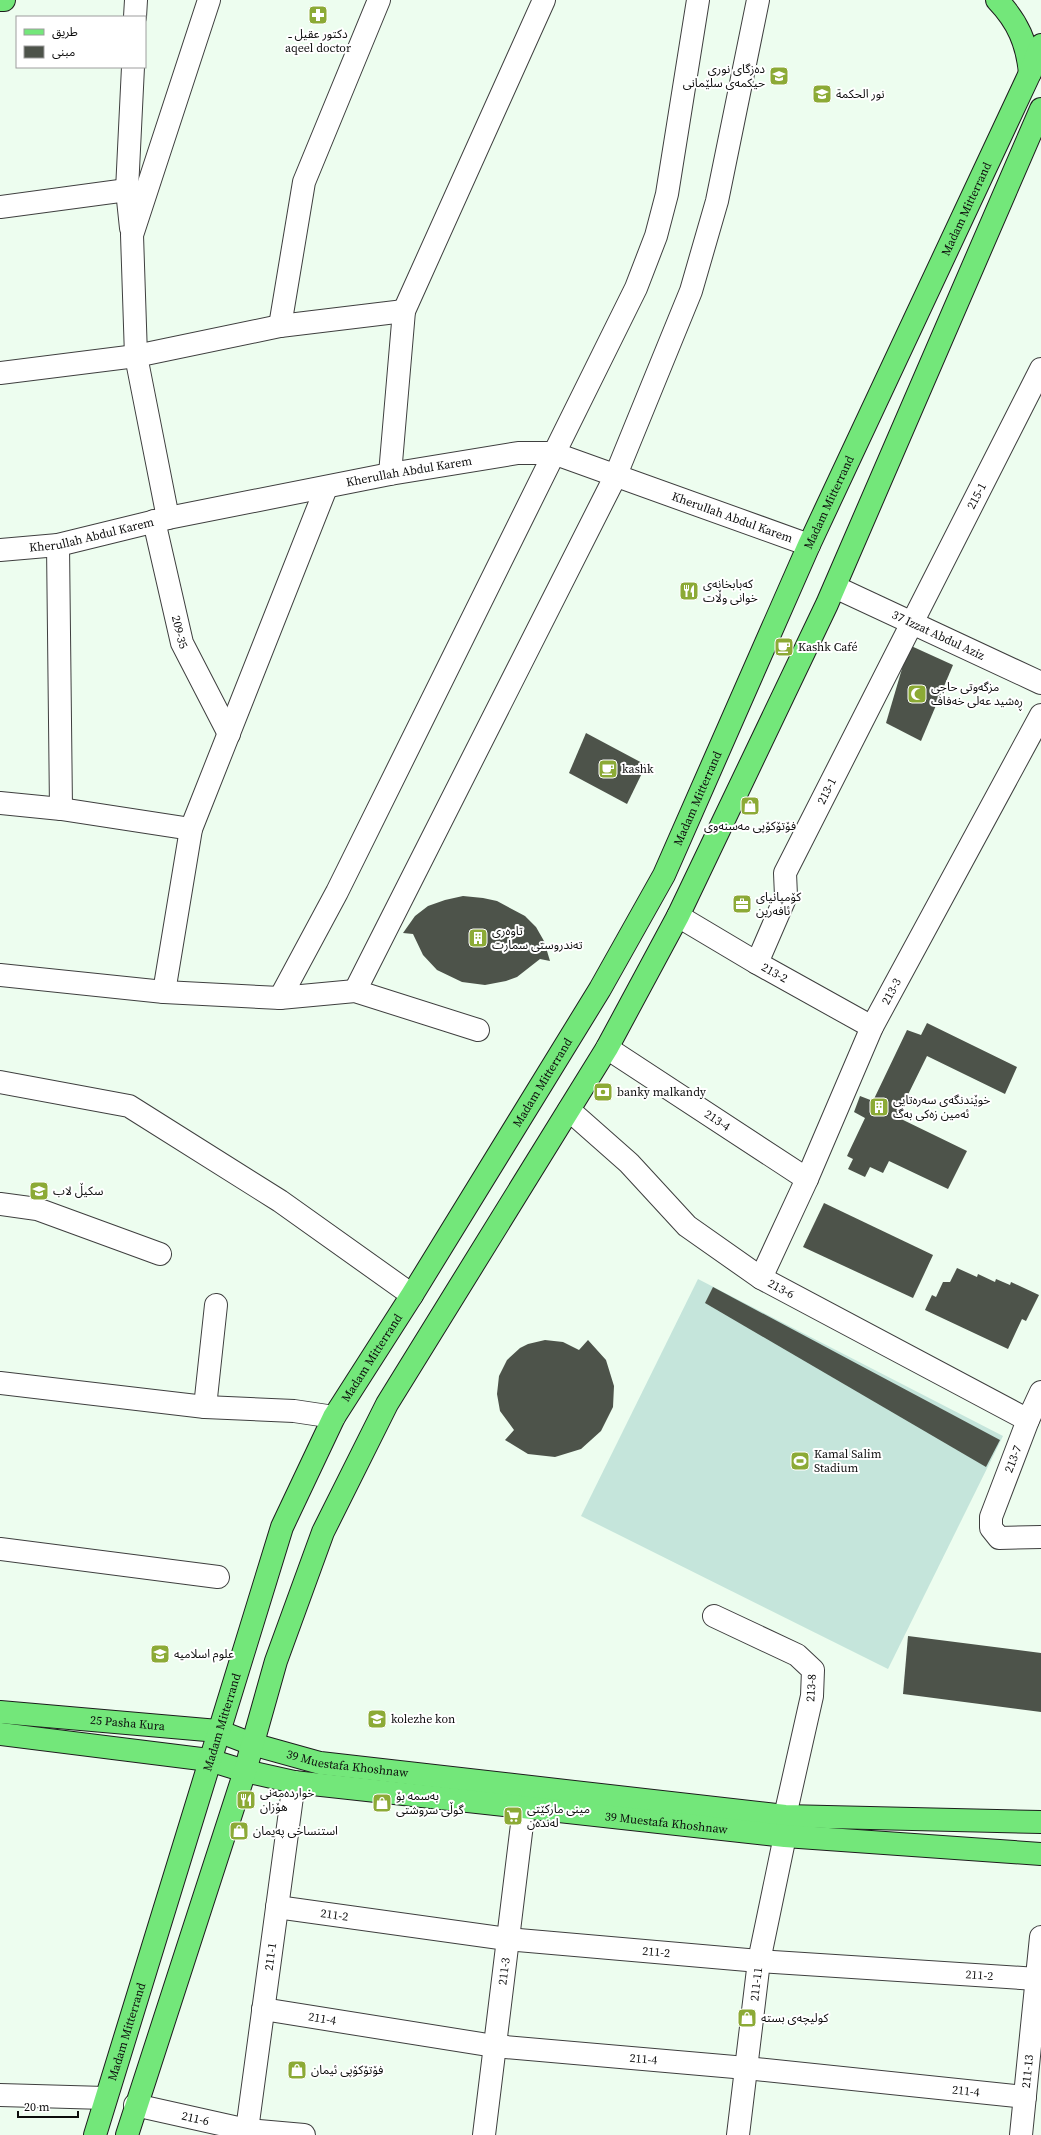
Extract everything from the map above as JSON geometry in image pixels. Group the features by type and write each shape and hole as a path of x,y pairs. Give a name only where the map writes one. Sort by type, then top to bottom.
{"main road":[{"path":"996,0 1011,15 1021,33 1028,52 1030,73"},
{"name":"Madam Mitterrand","path":"95,2135 105,2098 282,1527 334,1417 412,1295 600,990 664,875 809,545 1030,73 1041,45"},
{"path":"127,2135 245,1771 276,1661 323,1532 387,1404 607,1048 678,916 835,587 1041,109"},
{"path":"1005,194 1020,183 1026,176 1041,146"},
{"name":"25 Pasha Kura","path":"0,1712 218,1731 252,1744"},
{"name":"25 Pasha Kura","path":"0,1734 209,1760 245,1771"},
{"name":"39 Muestafa Khoshnaw","path":"252,1744 320,1763 785,1826 1041,1854"},
{"name":"39 Muestafa Khoshnaw","path":"245,1771 294,1782 524,1808 785,1826 1041,1822"}],"street":[{"path":"135,16 136,0"},
{"path":"132,235 209,0"},
{"path":"280,326 304,182 379,0"},
{"path":"390,474 404,311 544,0"},
{"path":"280,998 337,892 636,288 656,236 667,194 698,0"},
{"path":"355,991 615,477 691,291 717,201 758,0"},
{"name":"209-35","path":"133,68 127,190 132,235 136,356 182,644 229,734"},
{"path":"0,207 127,190"},
{"path":"0,373 136,356 280,326 404,311"},
{"name":"215-1","path":"912,622 1041,369"},
{"name":"Kherullah Abdul Karem","path":"0,550 58,545 161,520 390,474 518,453 553,453 615,477 809,545"},
{"path":"164,992 191,829 326,488"},
{"path":"58,545 61,809"},
{"name":"37 Izzat Abdul Aziz","path":"835,587 1041,683"},
{"name":"213-1","path":"757,963 786,896 785,874 912,622"},
{"name":"213-3","path":"760,1278 807,1179 872,1027 1041,715"},
{"path":"0,804 61,809 191,829"},
{"name":"213-2","path":"678,916 757,963 872,1027"},
{"path":"0,975 164,992 280,998 355,991 478,1030"},
{"name":"213-4","path":"607,1048 807,1179"},
{"path":"0,1082 129,1106 280,1201 412,1295"},
{"name":"213-6","path":"569,1110 629,1163 687,1226 760,1278 1028,1420"},
{"path":"0,1204 37,1209 160,1254"},
{"path":"205,1407 216,1305"},
{"path":"0,1383 205,1407 294,1410 334,1417"},
{"name":"213-7","path":"1041,1392 1028,1420 991,1517 991,1528 1000,1538 1041,1538"},
{"path":"0,1549 218,1577"},
{"name":"213-8","path":"714,1616 797,1655 813,1670 812,1696 785,1826"},
{"name":"211-1","path":"246,2130 264,2009 294,1782"},
{"name":"211-3","path":"484,2135 524,1808"},
{"name":"211-11","path":"738,2135 759,1961 785,1826"},
{"name":"211-2","path":"277,1907 507,1939 759,1961 1037,1979"},
{"name":"211-13","path":"1021,2135 1041,1937"},
{"name":"211-4","path":"264,2009 494,2046 746,2068 1025,2097"},
{"path":"0,2095 105,2098"},
{"name":"211-6","path":"136,2105 246,2130 304,2135"}],"shaded area":[{"name":"Kamal Salim Stadium","path":"698,1279 1003,1436 888,1669 581,1516"}],"building":[{"name":"مزگەوتی حاجی ڕەشید عەلی خەفاف","path":"909,645 953,665 921,741 886,723"},
{"name":"kashk","path":"586,733 646,765 627,804 569,773"},
{"name":"تاوەری تەندروستی سمارت","path":"463,896 497,901 525,916 536,927 544,941 550,961 540,959 517,977 506,981 485,985 462,982 437,970 423,955 413,934 403,933 415,916 428,906"},
{"name":"خوێندنگەی سەرەتایی ئەمین زەکی بەگ","path":"927,1023 1017,1067 1005,1094 927,1056 897,1117 967,1151 948,1189 889,1161 883,1173 870,1167 865,1177 848,1169 853,1159 847,1156 865,1118 854,1112 860,1096 873,1101 907,1030 921,1035"},
{"path":"824,1203 933,1255 913,1298 803,1247"},
{"path":"957,1268 977,1277 978,1274 995,1282 996,1279 1010,1285 1011,1282 1039,1295 1026,1321 1022,1319 1008,1349 925,1310 932,1295 936,1297 943,1282 950,1282"},
{"path":"713,1287 1000,1440 986,1467 705,1303"},
{"path":"545,1340 563,1342 579,1350 588,1340 606,1360 614,1386 613,1407 601,1431 581,1449 555,1457 528,1454 505,1440 514,1430 500,1411 497,1394 499,1376 507,1360 520,1348 528,1344"},
{"path":"908,1636 1041,1653 1041,1712 903,1694"}],"place":[{"name":"دكتور عقيل ـ aqeel doctor","path":"318,15"},
{"name":"دەزگای نوری حیکمەی سلێمانی","path":"779,76"},
{"name":"نور الحكمة","path":"822,94"},
{"name":"کەبابخانەی خوانی وڵات","path":"689,591"},
{"name":"Kashk Café","path":"784,647"},
{"name":"مزگەوتی حاجی ڕەشید عەلی خەفاف","path":"917,694"},
{"name":"kashk","path":"608,769"},
{"name":"فۆتۆکۆپی مەسنەوی","path":"750,806"},
{"name":"کۆمپانیای ئافەرین","path":"742,904"},
{"name":"تاوەری تەندروستی سمارت","path":"478,938"},
{"name":"banky malkandy","path":"603,1092"},
{"name":"خوێندنگەی سەرەتایی ئەمین زەکی بەگ","path":"879,1107"},
{"name":"سكیڵ لاب","path":"39,1191"},
{"name":"Kamal Salim Stadium","path":"800,1461"},
{"name":"علوم اسلاميه","path":"160,1654"},
{"name":"kolezhe kon","path":"377,1719"},
{"name":"خواردە‌مە‌نی ھۆزان","path":"246,1800"},
{"name":"بە‌سمە‌ بۆ گوڵی سروشتی","path":"382,1803"},
{"name":"مینی ماركێتی لە‌ندە‌ن","path":"513,1816"},
{"name":"استنساخی پە‌یمان","path":"239,1831"},
{"name":"كولیچە‌ی بستە","path":"747,2018"},
{"name":"فۆتۆکۆپی ئیمان","path":"297,2070"}]}
